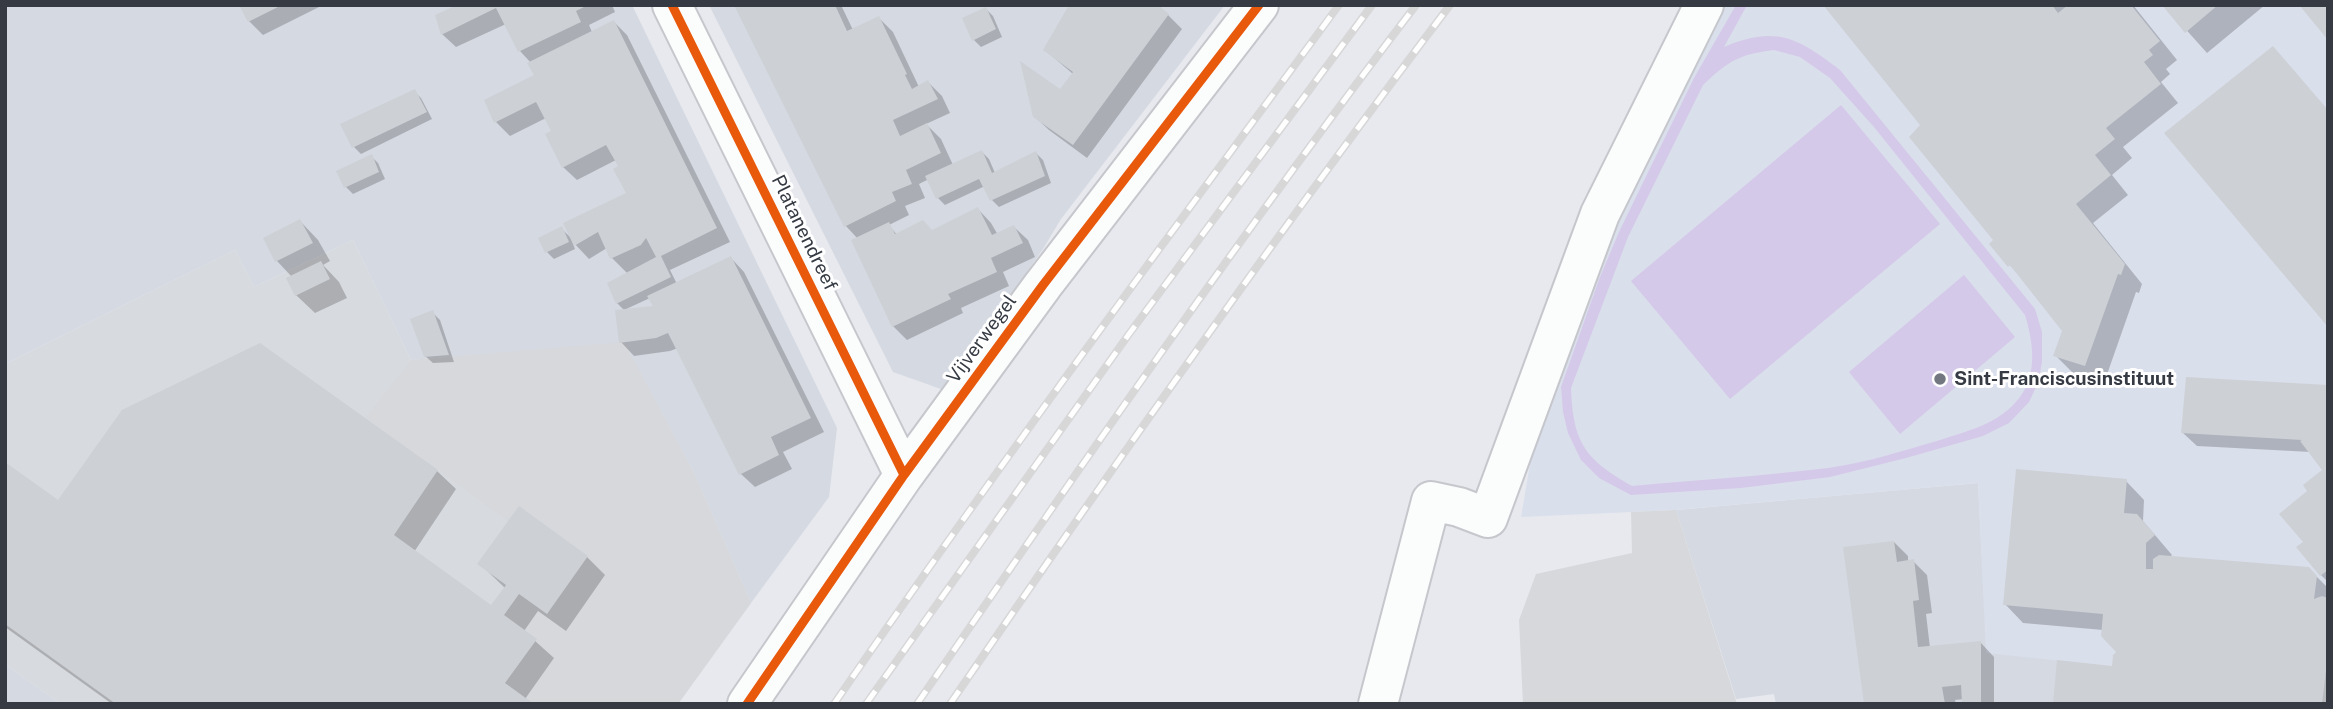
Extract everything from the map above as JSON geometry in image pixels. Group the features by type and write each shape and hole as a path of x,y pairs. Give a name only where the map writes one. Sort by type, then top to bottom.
{"street":[{"name":"Platanendreef","path":"672,5 904,475"},
{"name":"Vijverwegel","path":"747,704 904,475 1044,285 1259,5"},
{"path":"1378,704 1431,501 1459,507 1488,518 1600,214 1704,5"}],"shaded area":[{"path":"5,5 632,5 837,428 829,497 751,603 694,473 624,343 411,360 353,240 254,287 235,250 5,364"},
{"path":"709,5 1225,5 1061,219 1043,249 947,385 941,389 893,372"},
{"name":"Sint-Franciscusinstituut","path":"1726,5 2328,5 2328,655 2322,704 2110,704 2111,666 1986,653 1978,483 1676,510 1521,517 1536,429 1567,330 1650,151"},
{"path":"1736,5 1747,5 1724,47 1758,37 1786,38 1811,50 1840,70 2035,309 2042,332 2042,362 2038,383 2029,402 2009,423 1983,436 1830,477 1741,488 1631,495 1599,478 1581,460 1568,433 1561,387 1619,232 1694,78","holes":["1774,50 1800,57 1830,78 1874,127 2025,315 2032,357 2030,378 2020,397 1993,420 1971,430 1870,460 1804,471 1632,486 1603,467 1585,448 1575,423 1571,388 1628,237 1703,85 1727,64 1752,54"]},
{"path":"1841,105 1940,224 1730,399 1631,281"},
{"path":"353,240 411,360 624,342 694,473 751,603 678,704 61,704 5,664 5,364 235,250 254,287"},
{"path":"1964,275 2015,337 1900,434 1849,372"},
{"path":"624,342 694,473 751,603 678,704 534,704 505,683 537,638 504,615 519,594 547,614 588,555 519,506 508,521 366,418 411,360"},
{"path":"1978,483 1987,652 2112,666 2110,704 1776,704 1774,694 1736,699 1676,510"},
{"path":"1676,510 1737,704 1523,704 1519,620 1536,574 1632,553 1631,512"},
{"path":"5,664 61,704 5,704"}],"building":[{"path":"239,5 282,5 248,22"},
{"path":"457,5 588,5 576,11 581,22 518,52 496,8 441,35 435,15"},
{"path":"734,5 835,5 847,31 879,16 912,89 928,80 938,99 893,120 900,136 927,123 941,153 906,170 912,184 892,192 896,201 844,227"},
{"path":"1069,5 1158,5 1169,14 1073,145 1033,117 1020,61 1060,89 1073,72 1043,50"},
{"path":"1823,5 2052,5 2058,13 2068,5 2131,5 2160,41 2149,50 2153,55 2144,62 2161,84 2106,128 2115,139 2095,155 2111,175 2076,204 2125,264 2121,275 2118,274 2085,366 2053,356 2062,331 2010,265 2008,267 1989,244 1993,240 1909,137 1920,125"},
{"path":"2162,5 2218,5 2185,33"},
{"path":"2299,5 2328,5 2328,40"},
{"path":"986,7 996,29 972,41 962,18"},
{"path":"614,20 717,228 661,256 671,277 616,304 607,283 656,257 646,238 641,245 610,259 598,232 574,246 563,223 626,193 613,169 618,166 606,145 562,168 545,134 551,131 536,102 494,123 484,100 534,75 527,63"},
{"path":"2273,46 2328,110 2328,327 2164,133"},
{"path":"415,89 427,112 352,148 340,124"},
{"path":"982,150 992,173 1036,151 1045,176 990,201 979,179 936,199 925,176"},
{"path":"372,154 379,172 344,188 336,171"},
{"path":"978,207 992,235 1014,225 1023,243 991,258 997,272 948,294 951,299 892,327 851,240 889,222 895,234 923,220 932,230"},
{"path":"300,219 313,243 275,262 263,238"},
{"path":"562,226 569,242 545,253 538,238"},
{"path":"731,256 811,418 771,437 779,455 739,475 668,333 656,338 619,343 615,310 653,306 647,296"},
{"path":"321,261 330,279 295,296 286,278"},
{"path":"433,310 449,355 424,357 410,319"},
{"path":"260,343 438,470 394,535 491,605 506,585 477,564 519,506 588,556 547,614 519,594 504,615 537,639 505,683 534,704 116,704 5,624 5,462 58,500 122,410"},
{"path":"2186,377 2328,385 2328,570 2320,576 2296,547 2303,542 2279,514 2307,491 2303,485 2322,470 2300,441 2302,440 2181,433"},
{"path":"2016,469 2127,479 2124,513 2137,514 2155,535 2146,543 2146,569 2153,569 2153,559 2159,555 2309,567 2317,576 2314,599 2322,596 2328,598 2328,655 2322,704 2053,704 2057,660 2112,666 2116,652 2101,636 2103,614 2003,605"},
{"path":"1894,541 1897,562 1914,559 1919,600 1913,601 1918,647 1981,641 1981,704 1962,704 1961,685 1942,687 1945,704 1864,704 1843,547"}],"railway":[{"path":"834,704 1020,440 1339,5"},
{"path":"866,704 1129,334 1372,5"},
{"path":"917,704 1224,264 1416,5"},
{"path":"950,704 1196,351 1450,5"}],"cycle path":[{"path":"672,5 904,475"},
{"path":"747,704 904,475 1043,285 1259,5"}],"place":[{"name":"Sint-Franciscusinstituut","path":"1940,379"}]}
